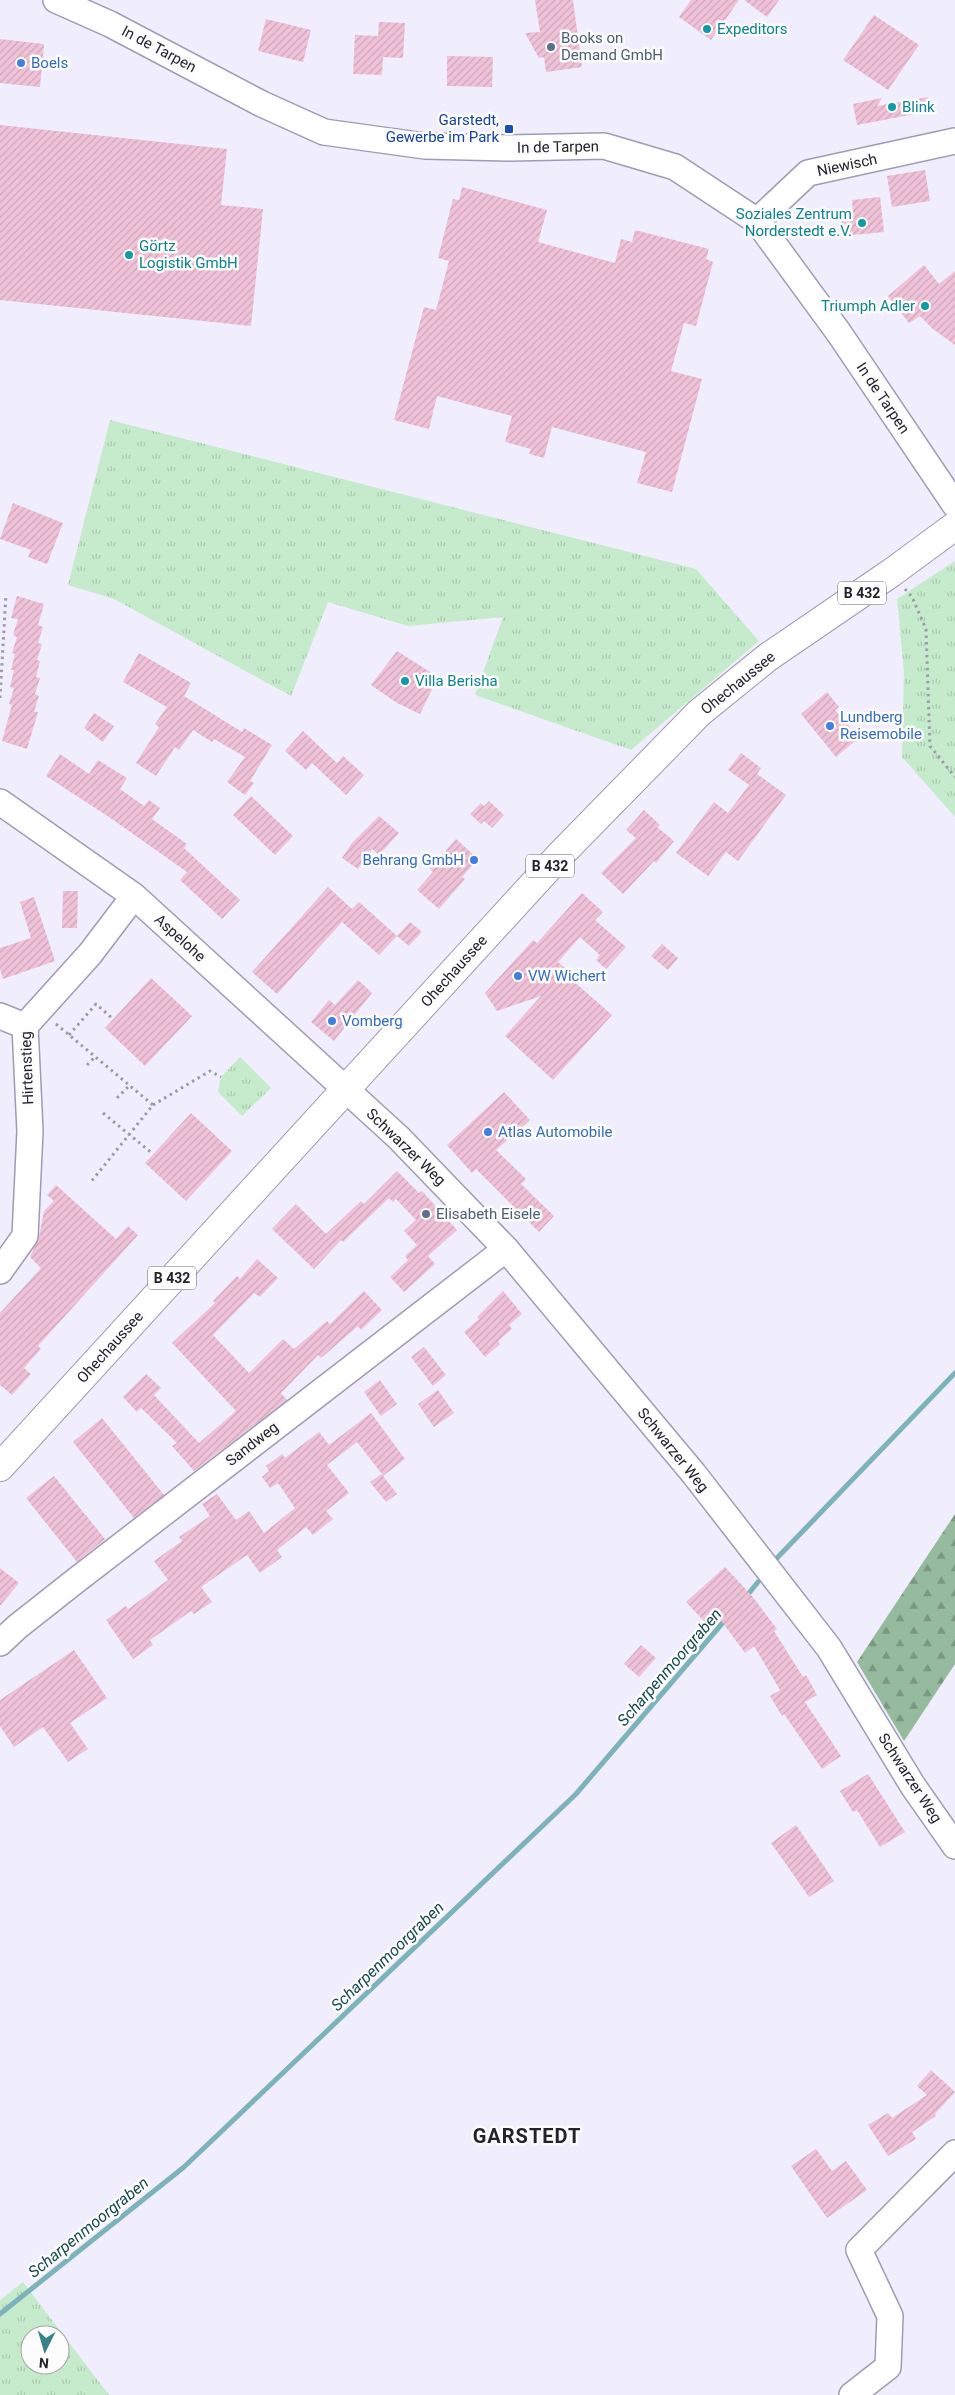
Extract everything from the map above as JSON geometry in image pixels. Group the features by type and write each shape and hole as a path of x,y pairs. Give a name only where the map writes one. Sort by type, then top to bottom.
{"main road":[{"name":"Ohechaussee","path":"0,1467 561,854 699,713 768,657 891,573 955,526"}],"street":[{"name":"In de Tarpen","path":"56,0 110,24 262,104 324,132 425,146 509,148 604,146 675,167 757,221 839,332 955,505"},
{"name":"Niewisch","path":"757,221 808,173 955,141"},
{"name":"Aspelohe","path":"0,802 134,896 346,1090"},
{"name":"Hirtenstieg","path":"0,1271 25,1236 30,1131 32,1018 90,954 134,896"},
{"path":"0,1016 32,1018"},
{"name":"Schwarzer Weg","path":"346,1090 399,1138 506,1249 694,1474 829,1648 913,1786 955,1846"},
{"name":"Sandweg","path":"0,1643 17,1627 82,1576 506,1249"},
{"path":"852,2395 888,2367 890,2316 859,2250 955,2153"}],"path":[{"path":"891,573 912,597 926,628 930,746 955,777"},
{"path":"0,698 6,594"},
{"path":"69,1035 96,1004 113,1019"},
{"path":"32,1018 69,1035 153,1105"},
{"path":"88,1066 95,1057"},
{"path":"90,1183 153,1105 210,1071 221,1078"},
{"path":"117,1098 129,1086"},
{"path":"103,1113 153,1154"}],"green space":[{"path":"110,420 696,569 759,641 631,750 475,695 503,617 408,626 328,602 291,696 114,599 68,585"},
{"path":"955,561 955,817 902,757 904,672 897,599"},
{"path":"240,1057 271,1088 242,1116 218,1092 221,1077"},
{"path":"955,1514 955,1664 904,1741 857,1662"},
{"path":"23,2282 56,2325 20,2325 20,2375 70,2375 70,2344 109,2395 0,2395 0,2300"}],"building":[{"path":"535,0 573,0 582,67 546,72 544,57 539,58 525,33 540,32"},
{"name":"Expeditors","path":"691,0 739,0 711,40 679,17"},
{"name":"Expeditors","path":"744,0 779,0 767,17"},
{"path":"874,15 919,45 888,90 843,60"},
{"path":"266,19 311,30 303,62 258,51"},
{"path":"379,22 405,23 403,58 383,57 382,75 353,74 355,35 378,36"},
{"name":"Boels","path":"0,39 44,44 40,87 0,83"},
{"path":"447,56 493,57 492,87 447,86"},
{"name":"Blink","path":"928,97 931,111 857,125 853,104 882,98 877,106"},
{"name":"Görtz Logistik GmbH","path":"0,125 227,149 221,205 263,209 251,326 0,300"},
{"path":"925,170 930,201 892,207 887,176"},
{"path":"462,187 547,210 538,242 615,263 621,239 632,242 635,230 709,249 706,259 713,262 696,326 684,323 671,371 702,379 672,492 637,483 646,452 552,427 544,458 529,454 531,449 505,442 512,416 437,396 429,429 394,420 424,307 436,310 449,261 438,258 453,199 459,200"},
{"name":"Soziales Zentrum Norderstedt e.V.","path":"880,197 884,232 843,236 840,214 853,213 852,200"},
{"name":"Triumph Adler","path":"924,265 939,284 955,271 955,345 933,329 920,316 909,323 888,296"},
{"path":"13,503 63,523 47,564 28,557 31,550 0,539"},
{"path":"17,596 44,604 38,625 43,627 38,643 42,644 37,660 40,661 36,677 40,678 35,694 39,696 34,712 38,712 27,749 2,741 12,705 9,704 14,688 10,687 14,670 11,670 15,654 12,653 17,637 13,635 18,619 11,618"},
{"name":"Villa Berisha","path":"397,651 438,677 420,714 397,703 371,685"},
{"path":"139,653 191,683 184,696 242,732 244,728 272,745 250,781 254,783 245,795 227,782 245,757 214,739 212,742 193,730 179,750 175,747 156,776 136,763 159,727 155,724 167,707 123,682"},
{"name":"Lundberg Reisemobile","path":"827,692 839,707 835,710 859,738 836,757 801,714"},
{"path":"94,713 114,726 103,742 84,728"},
{"path":"303,731 337,763 343,756 364,775 346,795 312,763 306,770 285,751"},
{"path":"741,753 761,768 757,774 786,795 738,861 726,852 708,876 676,853 714,802 728,813 749,785 728,770"},
{"path":"60,754 89,774 98,760 127,778 120,789 144,806 149,800 160,808 152,819 187,844 184,848 240,900 222,919 180,880 187,872 109,817 46,776"},
{"path":"251,796 293,836 275,855 233,815"},
{"path":"489,801 504,815 492,828 484,821 481,824 470,814 481,803 484,806"},
{"path":"644,810 660,825 657,827 674,841 656,863 654,861 623,894 601,873 636,838 626,830"},
{"path":"379,816 399,833 379,855 372,849 358,869 342,858 352,843"},
{"path":"456,839 478,859 462,877 465,879 439,909 417,890 433,872 430,869"},
{"path":"328,887 352,909 359,902 397,936 379,955 342,922 277,994 252,972"},
{"path":"63,891 78,891 77,928 62,928"},
{"path":"582,893 603,912 595,920 626,947 606,969 596,960 600,955 580,937 558,962 566,969 563,972 612,1015 553,1080 505,1036 541,996 497,1011 485,993 533,940 537,943"},
{"path":"34,897 55,961 3,979 0,969 0,948 31,938 20,902"},
{"path":"410,922 422,932 409,946 397,936"},
{"path":"662,944 678,958 668,970 651,956"},
{"path":"151,978 192,1016 145,1066 105,1028"},
{"path":"358,980 372,993 334,1041 311,1022 329,1000 335,1005"},
{"path":"504,1092 530,1120 496,1150 526,1179 521,1184 554,1216 539,1232 476,1169 472,1173 447,1145"},
{"path":"191,1113 232,1151 186,1201 145,1163"},
{"path":"397,1171 419,1193 422,1191 457,1230 428,1256 435,1264 404,1292 390,1277 408,1260 405,1256 417,1245 404,1231 416,1220 396,1199 393,1202 389,1198 343,1242 341,1240 314,1269 272,1229 296,1204 326,1234 361,1201 364,1204"},
{"path":"56,1185 116,1239 128,1226 138,1235 38,1346 41,1349 24,1368 31,1374 12,1395 0,1385 0,1313 41,1268 30,1257 39,1237 44,1211 54,1201 47,1195"},
{"path":"257,1259 278,1278 260,1297 254,1293 213,1335 249,1373 283,1339 294,1349 327,1321 330,1324 364,1291 382,1310 361,1330 358,1326 321,1358 318,1355 281,1393 287,1400 194,1471 172,1446 177,1443 141,1408 137,1412 123,1397 146,1374 161,1388 154,1395 199,1443 236,1411 172,1343 215,1303 213,1301 237,1276 240,1279"},
{"path":"503,1291 522,1314 509,1325 512,1329 498,1341 500,1344 485,1357 464,1332 479,1319 477,1317"},
{"path":"424,1347 446,1375 433,1386 411,1357"},
{"path":"380,1380 397,1404 381,1416 364,1392"},
{"path":"438,1390 454,1413 434,1427 418,1404"},
{"path":"371,1413 405,1459 383,1476 397,1494 386,1502 370,1482 382,1474 357,1442 327,1465 349,1493 326,1511 333,1519 313,1535 306,1527 277,1550 282,1557 260,1573 247,1555 201,1587 212,1602 194,1614 191,1611 150,1640 153,1645 133,1659 106,1620 126,1606 128,1609 168,1580 154,1561 182,1541 179,1537 210,1516 202,1504 217,1494 236,1520 249,1511 264,1533 295,1508 278,1483 270,1488 262,1477 269,1471 266,1466 282,1454 285,1458 319,1432 329,1445"},
{"path":"102,1418 164,1495 134,1518 73,1442"},
{"path":"54,1476 105,1539 77,1562 26,1498"},
{"path":"725,1567 752,1596 777,1629 774,1631 803,1677 806,1675 817,1695 805,1702 841,1756 822,1769 784,1714 782,1716 770,1696 780,1690 754,1646 745,1653 714,1611 704,1621 686,1602"},
{"path":"0,1568 19,1583 0,1606"},
{"path":"641,1645 656,1658 639,1677 624,1664"},
{"path":"74,1650 107,1698 70,1723 88,1749 68,1762 43,1727 14,1747 0,1726 0,1700"},
{"path":"868,1774 905,1832 880,1847 857,1810 853,1812 840,1791"},
{"path":"796,1825 834,1881 809,1897 771,1843"},
{"path":"931,2070 955,2092 935,2114 936,2116 912,2132 916,2139 888,2156 868,2125 888,2113 892,2118 927,2095 917,2086"},
{"path":"816,2149 832,2171 846,2161 867,2190 827,2218 791,2166"}],"waterway":[{"name":"Scharpenmoorgraben","path":"777,1558 955,1373"},
{"name":"Scharpenmoorgraben","path":"745,1598 758,1582"},
{"name":"Scharpenmoorgraben","path":"0,2314 184,2167 576,1794 726,1619"}],"place":[{"name":"Expeditors","path":"707,29"},
{"name":"Books on Demand GmbH","path":"551,47"},
{"name":"Boels","path":"21,63"},
{"name":"Blink","path":"892,107"},
{"name":"Garstedt, Gewerbe im Park","path":"509,129"},
{"name":"Soziales Zentrum Norderstedt e.V.","path":"862,223"},
{"name":"Görtz Logistik GmbH","path":"129,255"},
{"name":"Triumph Adler","path":"925,306"},
{"name":"Villa Berisha","path":"405,681"},
{"name":"Lundberg Reisemobile","path":"830,726"},
{"name":"Behrang GmbH","path":"474,860"},
{"name":"VW Wichert","path":"518,976"},
{"name":"Vomberg","path":"332,1021"},
{"name":"Atlas Automobile","path":"488,1132"},
{"name":"Elisabeth Eisele","path":"426,1214"}],"district":[{"name":"GARSTEDT","path":"527,2136"}]}
